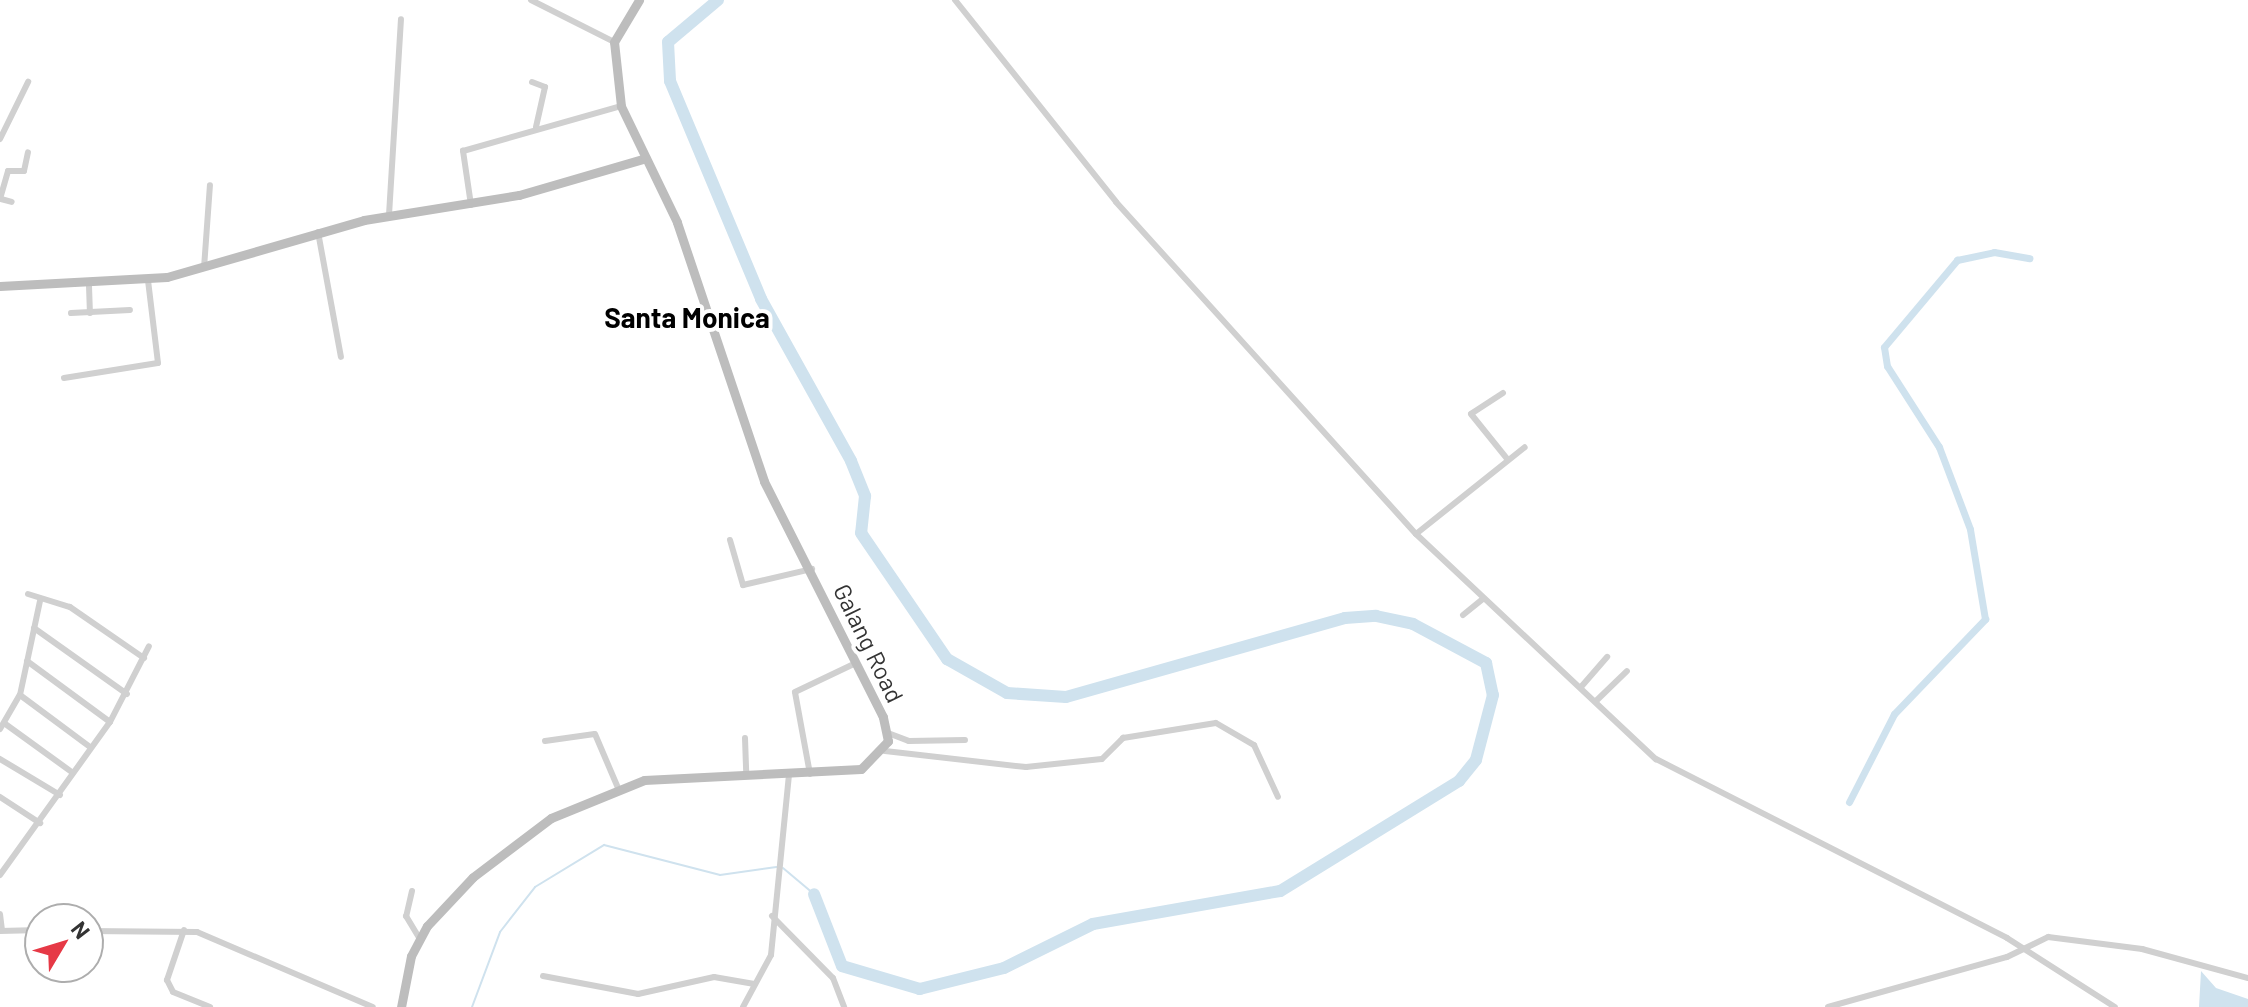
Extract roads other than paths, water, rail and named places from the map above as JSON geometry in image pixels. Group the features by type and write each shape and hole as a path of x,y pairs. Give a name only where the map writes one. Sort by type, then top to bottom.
{"street":[{"path":"531,0 614,42 639,0"},
{"path":"955,0 1116,202 1416,534 1656,759 1828,844 2025,948 2115,1007"},
{"path":"389,215 401,19"},
{"name":"Galang Road","path":"614,42 621,106 677,222 764,481 812,569 888,733 885,751"},
{"path":"0,139 28,82"},
{"path":"532,82 545,87 536,127"},
{"path":"471,205 463,151 536,127 621,106"},
{"path":"12,202 0,199 8,171 24,171 28,152"},
{"path":"0,286 89,286 148,280 204,268 318,232 389,215 471,205 646,158"},
{"path":"204,268 210,185"},
{"path":"318,232 341,357"},
{"path":"64,378 158,363 148,280"},
{"path":"89,286 90,313"},
{"path":"71,313 130,310"},
{"path":"1503,393 1471,414 1508,460"},
{"path":"1416,534 1525,447"},
{"path":"730,540 743,585 812,569"},
{"path":"28,594 40,601 70,607 144,658"},
{"path":"1463,615 1483,599"},
{"path":"40,601 20,695 2,726 73,773"},
{"path":"34,628 127,694"},
{"path":"0,875 110,722 149,646"},
{"path":"1581,687 1607,657"},
{"path":"27,661 110,722"},
{"path":"810,774 795,692 856,663"},
{"path":"1596,701 1627,671"},
{"path":"20,695 90,747"},
{"path":"401,1007 419,938 518,840 618,788 685,775 789,776 861,769 885,751 1026,767 1102,759 1123,738 1216,723 1254,745 1278,797"},
{"path":"888,733 909,741 965,740"},
{"path":"545,741 595,734 618,788"},
{"path":"745,738 746,776"},
{"path":"0,759 60,795"},
{"path":"743,1007 771,955 776,875 789,776"},
{"path":"0,797 40,823"},
{"path":"412,891 406,916 419,938"},
{"path":"0,914 1,931 24,930"},
{"path":"772,916 833,978 844,1007"},
{"path":"104,931 184,930 373,1007"},
{"path":"184,930 167,980 173,992 210,1007"},
{"path":"1829,1006 2025,948 2048,937 2124,946 2248,978"},
{"path":"543,976 638,994 714,977 754,984"}],"water":[{"path":"2201,971 2216,988 2248,999 2248,1007 2199,1007"}],"waterway":[{"path":"718,0 668,42 670,81 761,299 851,461 865,496 861,533 947,659 1007,693 1066,697 1345,618 1376,616 1413,624 1486,663 1493,695 1476,760 1459,781 1280,891 1093,924 1004,968 920,989 842,966 814,894"},
{"path":"1849,802 1894,714 1985,619 1970,529 1939,447 1887,366 1884,347 1957,260 1994,252 2029,258"},
{"path":"472,1007 500,932 535,887 604,845 720,875 776,867"},
{"path":"783,868 814,894"}],"district":[{"name":"Santa Monica","path":"687,317"}]}
